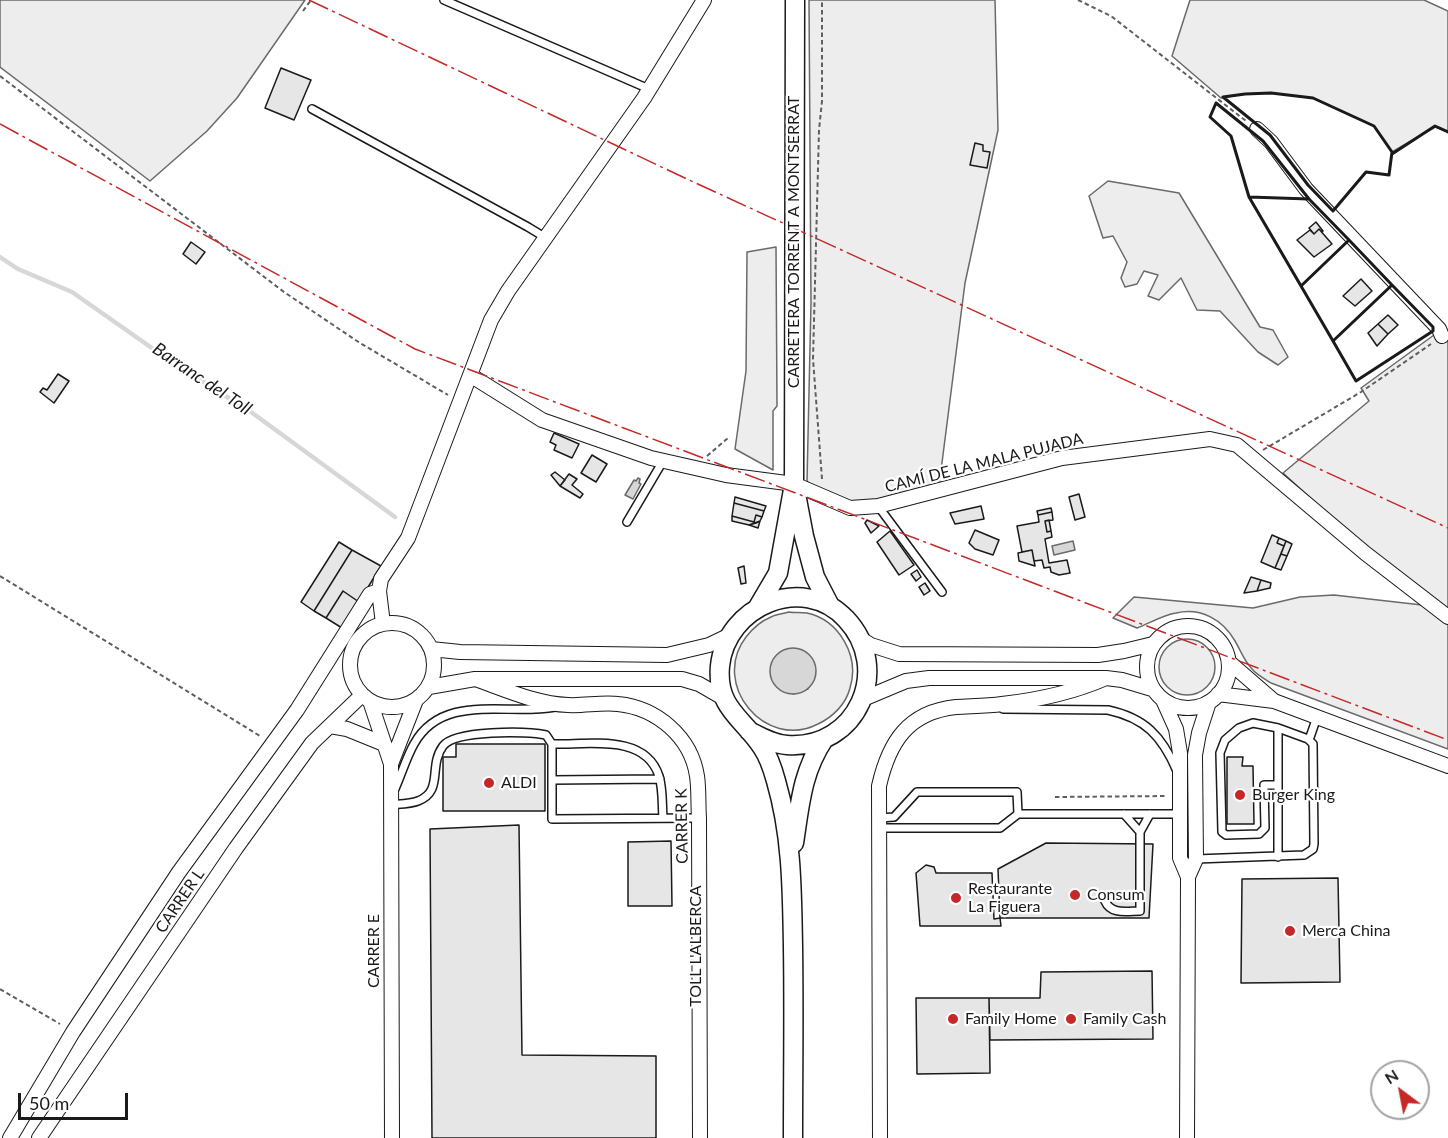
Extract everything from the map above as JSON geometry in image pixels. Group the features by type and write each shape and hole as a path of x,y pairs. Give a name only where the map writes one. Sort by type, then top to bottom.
{"main road":[{"name":"CARRETERA TORRENT A MONTSERRAT","path":"794,484 795,0"},
{"path":"794,484 815,577 830,606"},
{"path":"758,607 778,573 794,484"},
{"path":"749,731 766,740 786,745 805,744 824,739 841,729 854,716 863,699 868,679 867,659 861,639 842,615 830,606 794,597 776,600 758,607 742,619 730,635 723,650 720,666 725,699 735,716 763,748 772,769 783,806 792,862"},
{"path":"793,1138 792,862 803,782 815,752 824,739"}],"street":[{"path":"383,624 379,591 381,579 408,538 491,320 508,291 649,89 704,0"},
{"path":"1257,129 1271,142 1306,189 1439,329 1442,336"},
{"name":"CAMÍ DE LA MALA PUJADA","path":"470,375 542,420 663,461 726,475 794,484 850,508 878,506 1062,458 1210,439 1238,445 1365,553 1448,617"},
{"path":"10,1138 72,1032 179,872 273,744 342,641 370,594 379,591"},
{"path":"398,623 416,630 427,641 431,649 434,673 429,687 416,700 396,708 382,707 366,698 357,689 350,672 350,657 356,644 369,630 383,624 398,623"},
{"path":"1188,877 1196,859 1195,755 1199,733 1214,698 1225,685 1229,662 1226,650 1219,639 1209,631 1185,625 1172,628 1153,644 1146,666 1152,689 1163,700 1174,706 1198,707 1214,698 1274,702 1448,766"},
{"path":"431,649 460,652 667,655 709,645 730,635"},
{"path":"861,639 871,645 899,654 1098,655 1153,644"},
{"path":"1229,662 1274,702"},
{"path":"863,699 906,681 929,678 1106,678 1152,689"},
{"path":"880,1138 879,786 884,764 901,732 934,711 1032,700 1069,692 1106,678"},
{"path":"429,687 475,679 682,680 699,684 725,699"},
{"name":"CARRER K","path":"475,679 539,700 567,705 618,704 645,711 671,725 690,751 697,776 699,818 700,1138"},
{"path":"366,698 391,764"},
{"name":"CARRER L","path":"39,1138 243,839 312,743 366,698"},
{"path":"391,764 416,700"},
{"path":"1163,700 1176,729 1180,753 1180,858 1188,877 1187,1138"},
{"path":"330,726 347,729 384,744"},
{"name":"CARRER E","path":"391,764 392,1138"}],"lane":[{"path":"444,0 649,89"},
{"path":"312,109 546,238"},
{"path":"627,522 663,461"},
{"path":"878,506 942,592"},
{"path":"567,705 541,710 461,710 444,716 427,727 415,743 390,803 417,801 428,795 434,788 436,757 444,743 461,736 533,732 546,735 552,744 552,819 699,818"},
{"path":"986,706 1006,710 1108,710 1124,714 1140,721 1152,730 1163,744 1179,777"},
{"path":"1309,740 1317,717"},
{"path":"1196,859 1304,855 1313,849 1313,744 1309,740 1278,728 1253,723 1239,728 1225,740 1221,753 1222,832 1226,835 1259,834 1265,828 1264,785 1278,785"},
{"path":"1278,728 1278,857"},
{"path":"552,744 624,745 641,752 651,761 660,779 663,818"},
{"path":"552,780 660,779"},
{"path":"879,823 894,817 917,792 1017,792 1018,814"},
{"path":"879,823 1000,828 1018,814 1179,814"},
{"path":"1124,814 1140,832"},
{"path":"1105,901 1107,907 1114,911 1140,911 1140,832 1150,814"}],"path":[{"path":"303,11 311,0"},
{"path":"822,0 822,101 819,130 813,359 820,474 826,498"},
{"path":"1078,0 1111,16 1257,129"},
{"path":"0,76 284,292 360,343 460,403"},
{"path":"1253,458 1268,446 1361,392 1442,336"},
{"path":"0,576 273,744"},
{"path":"1055,797 1179,796"},
{"path":"0,989 72,1032"}],"shaded area":[{"path":"0,0 305,0 237,98 207,131 150,181 0,67"},
{"path":"809,0 995,0 998,130 965,283 939,486 866,505 844,500 813,487 807,481 811,303"},
{"path":"1190,0 1424,0 1448,11 1448,132 1435,127 1392,152 1374,126 1313,98 1271,93 1221,98 1172,56"},
{"path":"1108,181 1179,193 1260,327 1273,330 1288,357 1278,365 1258,352 1220,311 1197,310 1181,278 1159,300 1148,296 1158,275 1144,271 1137,284 1125,287 1121,278 1127,262 1113,236 1103,238 1089,196"},
{"path":"776,247 777,406 773,411 773,470 735,449 746,371 747,252"},
{"path":"1445,327 1448,331 1448,612 1340,525 1283,473 1369,401 1361,388"},
{"path":"638,478 641,484 633,499 625,495 634,480"},
{"path":"1073,541 1075,550 1054,555 1052,546"},
{"path":"1334,595 1422,605 1448,625 1448,749 1271,683 1249,666 1230,634 1218,621 1210,617 1194,612 1171,614 1137,628 1113,618 1134,597 1253,608 1300,597"},
{"path":"789,612 807,613 829,623 844,641 852,664 850,688 842,705 824,721 798,730 779,728 762,721 749,708 739,692 735,674 737,655 746,637 757,625 775,615","holes":["785,650 801,650 815,675 808,689 793,694"]},
{"path":"1187,639 1198,641 1207,647 1213,656 1215,667 1213,678 1207,687 1198,693 1187,695 1176,693 1167,687 1161,678 1159,667 1161,656 1167,647 1176,641"},
{"path":"793,648 809,655 816,671 809,687 793,694 777,687 770,671 777,655"}],"building":[{"path":"281,68 311,80 294,120 265,108"},
{"path":"975,143 983,145 983,151 990,152 987,168 970,165"},
{"path":"1316,222 1323,231 1319,229 1314,234 1309,228"},
{"path":"1319,229 1332,244 1314,257 1297,240 1310,230 1314,234"},
{"path":"191,242 205,252 196,264 183,254"},
{"path":"1361,279 1372,291 1355,306 1343,296"},
{"path":"1388,315 1398,325 1388,334 1378,324"},
{"path":"1378,324 1388,334 1377,346 1368,333"},
{"path":"58,374 69,381 54,403 40,392 43,388 47,390"},
{"path":"554,433 579,444 572,458 554,450 556,445 550,442"},
{"path":"592,455 607,464 596,482 581,473"},
{"path":"555,472 565,480 560,486 551,475"},
{"path":"569,474 577,479 572,485 583,494 580,498 560,486"},
{"path":"1079,494 1085,517 1075,520 1069,497"},
{"path":"735,497 766,506 764,511 734,503"},
{"path":"734,503 764,511 762,517 756,515 754,522 732,516"},
{"path":"981,506 984,519 955,524 950,513"},
{"path":"1051,508 1052,512 1038,515 1037,511"},
{"path":"1052,512 1053,520 1045,521 1047,532 1051,531 1052,537 1045,539 1049,563 1067,560 1070,573 1059,575 1051,572 1050,567 1044,568 1042,560 1034,561 1032,550 1022,552 1017,526 1039,522 1038,515"},
{"path":"756,515 762,517 760,521 749,525 732,521 732,516 754,522"},
{"path":"867,520 879,526 871,533 865,523"},
{"path":"1049,520 1051,531 1047,532 1045,521"},
{"path":"760,521 758,528 749,525 756,523"},
{"path":"975,530 999,540 993,555 975,549 969,543"},
{"path":"890,531 914,565 899,575 877,542"},
{"path":"1272,535 1279,538 1277,543 1284,546 1275,568 1261,562"},
{"path":"1279,538 1286,541 1284,546 1277,543"},
{"path":"1286,541 1292,544 1287,556 1281,554"},
{"path":"339,542 352,550 314,611 301,602"},
{"path":"352,550 381,566 359,602 343,591 326,618 314,611"},
{"path":"1032,550 1035,566 1019,561 1018,553"},
{"path":"1281,554 1287,556 1281,570 1275,568"},
{"path":"744,566 746,583 741,584 738,568"},
{"path":"917,570 921,577 916,581 911,574"},
{"path":"1251,577 1261,580 1257,591 1244,593"},
{"path":"1261,580 1271,583 1270,588 1257,591"},
{"path":"925,583 930,591 924,595 919,587"},
{"path":"343,591 359,602 342,628 326,618"},
{"path":"456,744 545,744 545,811 443,811 443,757 456,757"},
{"name":"Burger King","path":"1227,757 1243,757 1242,766 1253,766 1254,824 1227,824"},
{"path":"519,825 522,1055 656,1056 656,1138 432,1138 430,829"},
{"path":"671,841 672,906 628,906 628,842"},
{"name":"Consum","path":"1046,843 1153,844 1149,918 1000,918 998,869"},
{"name":"Restaurante La Figuera","path":"926,865 934,867 936,873 992,873 994,919 1000,918 1001,926 920,926 916,873"},
{"name":"Merca China","path":"1338,878 1340,982 1241,983 1242,879"},
{"name":"Family Cash","path":"1152,971 1153,1039 990,1040 989,998 1040,998 1041,972"},
{"name":"Family Home","path":"916,998 989,998 990,1073 917,1074"}],"waterway":[{"name":"Barranc del Toll","path":"0,257 18,269 72,292 169,360 251,412 395,517"}],"wall":[{"path":"1271,93 1313,98 1374,126 1392,152 1389,175 1366,172 1333,211 1308,185 1270,135 1223,97 1271,93"},
{"path":"1216,103 1263,141 1309,199 1249,197 1231,136 1210,117 1216,103"},
{"path":"1392,154 1435,126 1448,132"},
{"path":"1249,197 1309,199 1349,240 1301,286 1249,197"},
{"path":"1349,240 1392,285 1333,341 1301,286 1349,240"},
{"path":"1392,285 1433,327 1433,331 1356,381 1333,341 1392,285"}],"power":[{"path":"309,0 689,180 1448,528"},
{"path":"0,124 415,349 1448,740"}],"place":[{"name":"ALDI","path":"489,783"},
{"name":"Burger King","path":"1240,795"},
{"name":"Consum","path":"1075,895"},
{"name":"Restaurante La Figuera","path":"956,898"},
{"name":"Merca China","path":"1290,931"},
{"name":"Family Home","path":"953,1019"},
{"name":"Family Cash","path":"1071,1019"}]}
